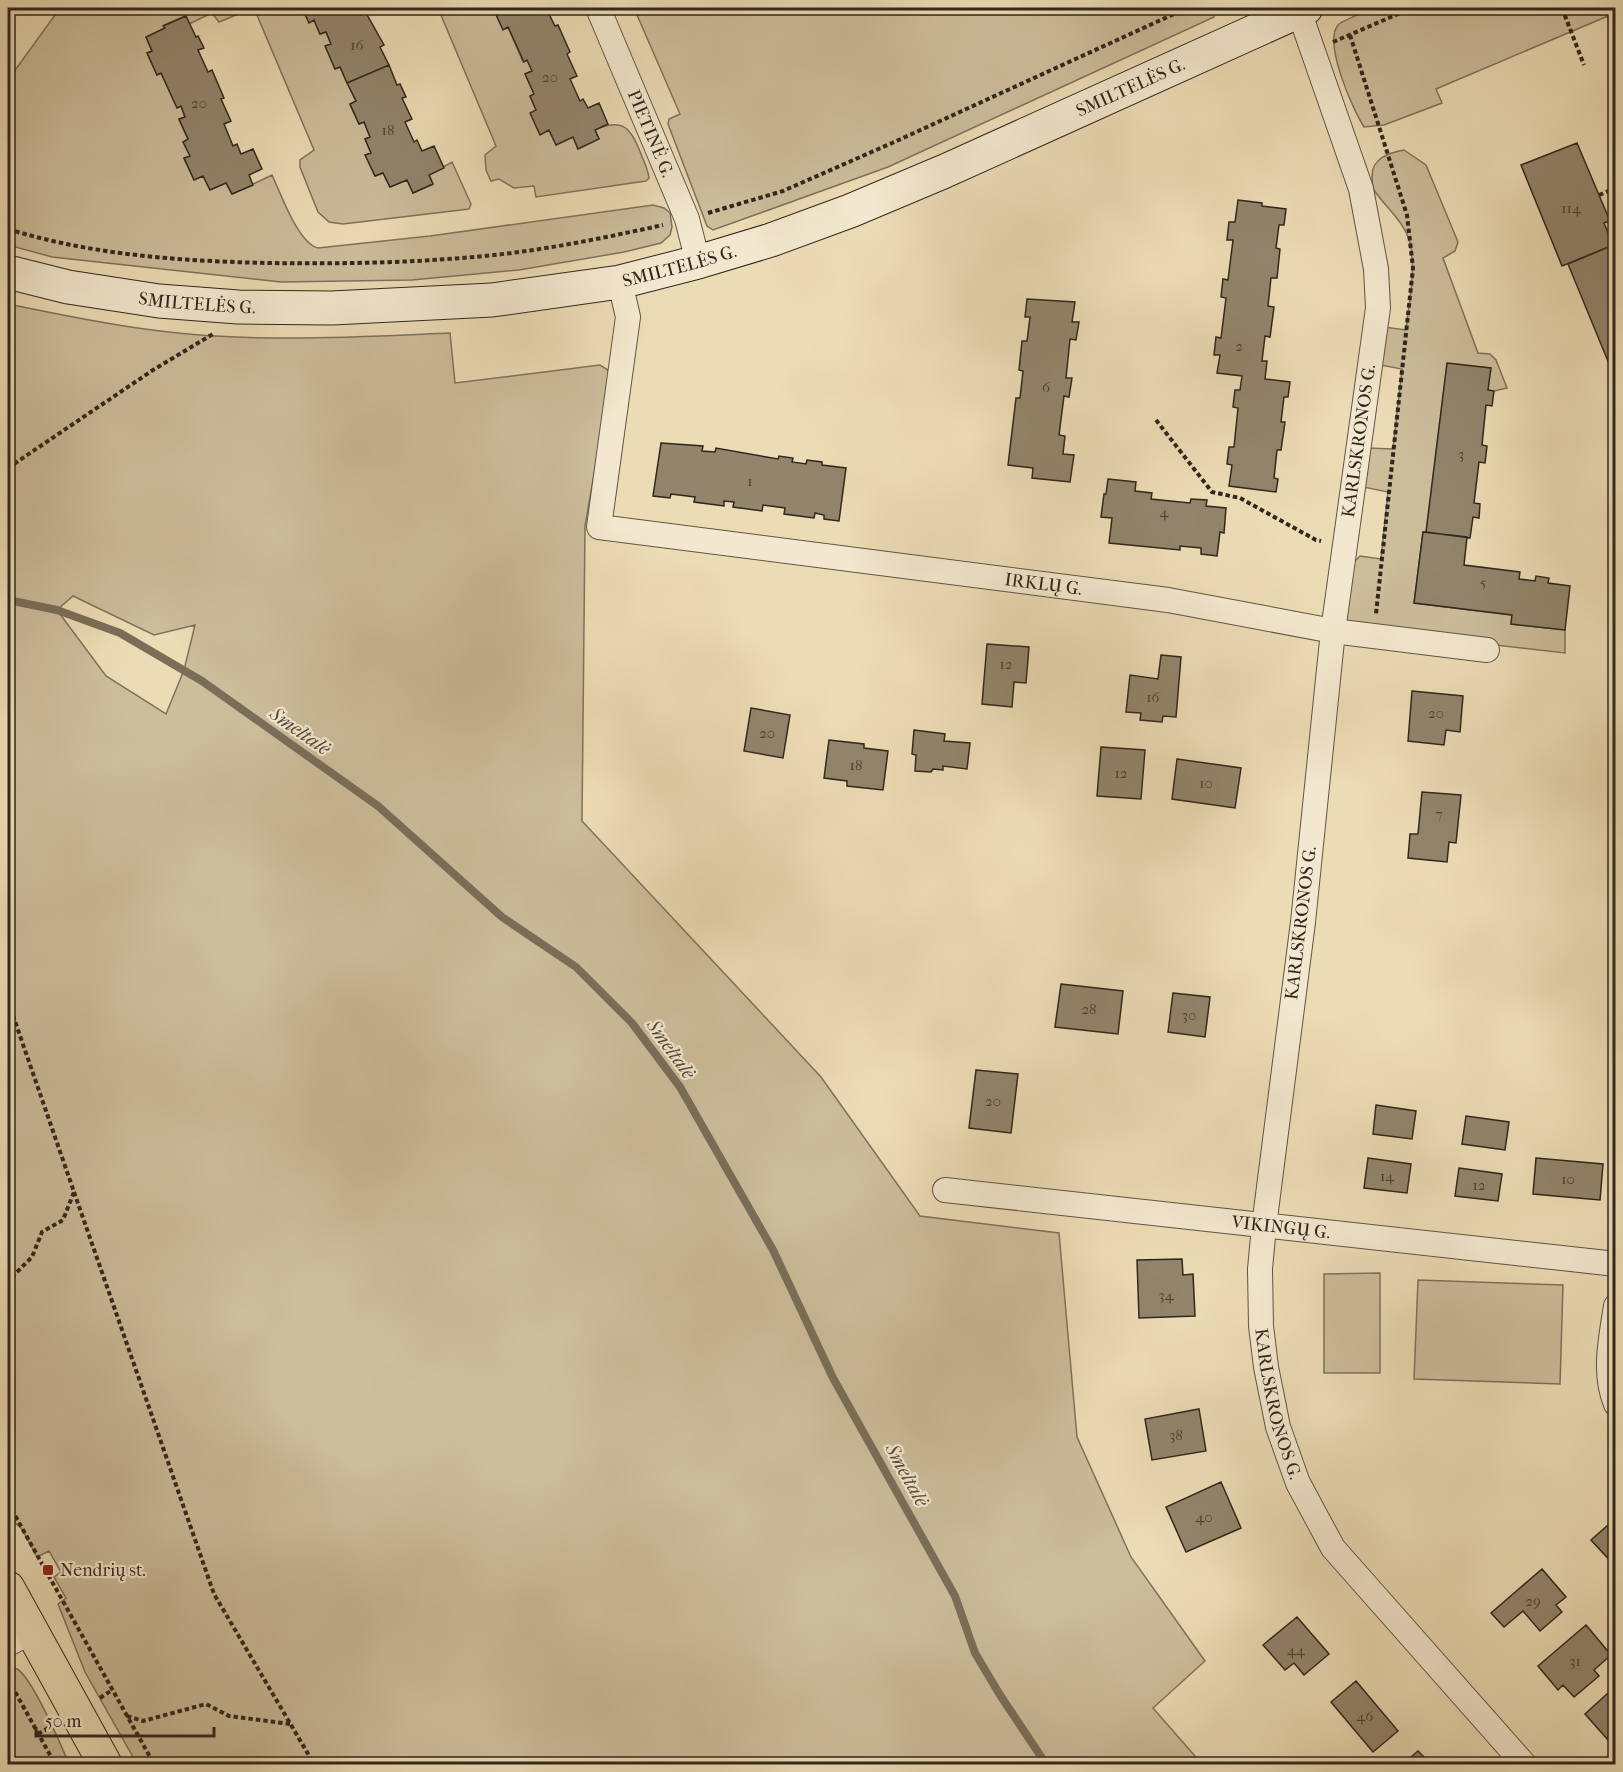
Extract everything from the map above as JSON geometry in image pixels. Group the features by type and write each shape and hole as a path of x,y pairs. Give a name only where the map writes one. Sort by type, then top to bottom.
{"main road":[{"path":"8,1588 19,1638 105,1764"}],"street":[{"name":"PIETINĖ G.","path":"598,8 687,219 698,262"},
{"name":"KARLSKRONOS G.","path":"1302,9 1361,189 1376,269 1378,308 1333,631 1303,922 1264,1226 1260,1269 1261,1326 1266,1367 1278,1427 1298,1484 1333,1548 1524,1764"},
{"name":"SMILTELĖS G.","path":"8,272 68,287 147,299 238,306 332,308 503,299 620,282 771,240 850,211 945,171 1302,9"},
{"name":"IRKLŲ G.","path":"620,282 628,317 599,527 1168,600 1333,631 1487,650"},
{"name":"VIKINGŲ G.","path":"945,1190 1616,1264"},
{"path":"1616,1306 1609,1357 1611,1394 1616,1404"}],"path":[{"path":"8,229 74,246 137,255 223,262 384,263 495,255 621,234 687,219 783,190 892,143 1187,8"},
{"path":"1314,51 1412,8"},
{"path":"1562,8 1584,65"},
{"path":"1599,195 1616,188"},
{"path":"8,468 153,370 211,335 238,306"},
{"path":"1156,420 1212,492 1240,498 1316,540 1345,545"},
{"path":"8,1001 214,1594 314,1764"},
{"path":"8,1281 32,1257 42,1232 63,1220 74,1192"},
{"path":"8,1503 154,1764"},
{"path":"8,1679 55,1764"},
{"path":"127,1716 143,1721 206,1704 229,1716 291,1724"}],"shaded area":[{"path":"60,8 253,8 219,22 212,13 189,24 185,16 164,25 165,28 146,37 152,51 147,53 157,75 161,73 177,107 181,106 185,117 179,120 188,139 190,156 184,159 194,179 203,176 226,183 232,194 272,175 297,228 311,244 318,248 430,236 653,205 664,208 670,213 672,227 670,235 661,243 624,252 519,270 412,280 281,282 52,257 8,245 8,80"},
{"path":"254,8 302,8 309,22 314,20 320,34 326,32 331,44 335,69 340,67 356,101 350,104 359,124 364,122 370,137 365,139 371,153 366,155 375,176 383,173 390,187 407,180 413,193 433,184 429,175 452,162 471,204 469,209 343,224 329,222 318,212 300,167 300,160 314,150"},
{"path":"438,8 493,8 503,29 508,27 523,62 527,60 532,71 525,74 534,94 530,96 536,110 541,134 549,130 556,145 573,137 578,149 599,139 595,130 605,126 620,125 634,138 649,178 646,181 536,197 534,186 514,188 499,179 491,181 486,170 485,155 496,146"},
{"path":"634,8 1214,8 1214,17 888,167 713,230 707,226 668,124 669,119 680,114"},
{"path":"1376,8 1615,8 1615,32 1608,16 1436,89 1442,103 1384,125 1364,127 1341,76 1334,46 1334,34 1341,23"},
{"path":"1404,150 1426,165 1458,242 1455,251 1443,258 1478,353 1490,354 1496,360 1507,388 1488,390 1426,532 1423,532 1414,603 1512,615 1511,624 1565,630 1565,653 1356,629 1347,622 1345,611 1353,563 1360,556 1381,559 1388,492 1363,487 1368,448 1393,449 1402,369 1380,365 1384,327 1406,330 1412,275 1412,254 1407,235 1399,221 1374,190 1372,176 1375,165 1382,157"},
{"path":"8,304 121,326 196,335 305,338 450,333 455,383 600,365 608,370 611,378 585,526 582,821 821,1077 920,1216 1059,1233 1077,1437 1131,1557 1205,1661 1153,1708 1202,1764 137,1764 85,1672 58,1604 66,1598 54,1577 61,1572 49,1551 37,1557 22,1529 8,1517","holes":["73,596 154,635 195,625 184,670 166,714 106,676 57,610"]},
{"path":"1380,1273 1380,1373 1324,1373 1324,1274"},
{"path":"1418,1280 1563,1285 1560,1384 1414,1379"},
{"path":"8,1667 17,1669 30,1685 46,1713 69,1764 8,1764"}],"building":[{"path":"302,8 358,8 361,15 366,13 384,45 380,47 389,65 347,83 340,67 335,69 325,46 331,44 326,32 320,34 314,20 309,23"},
{"path":"493,8 546,8 555,26 558,25 570,52 567,54 577,76 570,79 580,101 583,99 588,108 599,103 608,124 595,130 599,139 578,149 573,137 556,145 549,130 540,135 530,113 536,110 530,96 534,94 525,74 532,71 527,60 524,62 508,27 503,30"},
{"path":"186,16 204,48 198,50 208,72 212,70 224,98 221,99 231,121 224,124 233,146 237,144 241,154 253,149 262,169 249,175 253,185 232,194 226,183 210,190 203,176 194,180 184,158 190,156 183,142 188,139 179,119 185,117 181,106 177,108 161,73 157,75 147,53 152,51 146,37 165,28 163,26"},
{"path":"389,65 397,85 400,84 406,97 402,98 412,119 405,122 414,142 417,140 422,151 434,146 444,168 429,175 433,184 413,193 407,180 390,187 383,173 375,176 365,155 371,153 365,139 370,137 364,122 359,124 350,104 356,101 347,83"},
{"path":"1577,143 1610,221 1604,223 1613,245 1562,266 1521,165"},
{"path":"1238,200 1286,209 1284,225 1279,225 1276,248 1280,249 1277,278 1271,278 1268,306 1274,307 1270,337 1265,336 1262,361 1267,361 1265,379 1290,382 1288,397 1284,397 1281,422 1285,422 1281,450 1277,450 1274,478 1278,479 1276,492 1229,486 1232,465 1227,464 1229,447 1234,447 1238,408 1233,407 1235,390 1240,390 1242,376 1217,373 1220,355 1214,355 1216,337 1221,338 1226,298 1221,297 1223,279 1228,280 1233,240 1227,240 1229,222 1235,222"},
{"path":"1616,244 1616,369 1612,371 1568,264"},
{"path":"1027,299 1075,302 1072,322 1079,322 1076,340 1070,339 1066,378 1072,378 1069,397 1064,396 1059,435 1065,436 1063,454 1074,455 1070,482 1032,478 1033,468 1008,465 1016,398 1020,398 1023,371 1019,370 1022,341 1027,341 1030,317 1025,317"},
{"path":"1447,363 1491,368 1488,390 1494,391 1492,406 1486,405 1482,445 1487,446 1485,463 1479,462 1474,503 1480,504 1479,518 1473,517 1470,538 1426,532"},
{"path":"661,443 703,446 702,451 715,452 716,448 778,459 779,456 793,458 792,462 806,464 807,460 822,462 822,465 846,468 839,521 824,519 824,515 815,513 814,518 784,514 785,508 763,505 762,511 733,507 734,502 724,501 724,506 694,502 695,497 671,494 670,498 653,496"},
{"path":"1108,479 1136,482 1135,491 1152,493 1151,499 1190,503 1191,499 1207,500 1206,506 1226,508 1224,533 1220,532 1217,556 1201,554 1201,548 1180,546 1180,550 1109,543 1112,518 1101,517"},
{"path":"1423,532 1467,537 1464,565 1520,572 1519,579 1535,581 1536,576 1549,578 1548,583 1570,586 1565,630 1511,624 1512,615 1414,603"},
{"path":"987,644 1029,647 1026,683 1014,682 1012,707 982,704"},
{"path":"1161,655 1181,657 1176,717 1163,716 1162,722 1140,720 1141,713 1126,712 1130,675 1158,679"},
{"path":"1412,691 1463,696 1460,732 1446,730 1444,745 1408,741"},
{"path":"751,708 790,715 783,758 744,751"},
{"path":"914,730 945,734 944,741 970,743 967,769 943,766 943,770 915,771 916,755 912,754"},
{"path":"829,740 864,744 864,748 888,751 883,790 847,786 847,781 824,778"},
{"path":"1101,747 1145,750 1141,799 1097,796"},
{"path":"1177,759 1241,768 1235,808 1172,799"},
{"path":"1422,792 1461,795 1456,843 1449,842 1447,862 1408,858 1410,834 1418,834"},
{"path":"1061,984 1123,991 1118,1034 1055,1027"},
{"path":"1173,993 1210,997 1205,1037 1168,1032"},
{"path":"976,1070 1018,1074 1011,1133 969,1128"},
{"path":"1376,1105 1416,1111 1412,1139 1373,1134"},
{"path":"1466,1116 1509,1122 1505,1150 1462,1144"},
{"path":"1368,1158 1411,1164 1407,1193 1364,1188"},
{"path":"1536,1158 1603,1164 1600,1200 1533,1194"},
{"path":"1459,1168 1502,1174 1498,1201 1455,1196"},
{"path":"1182,1259 1183,1275 1193,1274 1195,1316 1139,1318 1137,1260"},
{"path":"1199,1409 1206,1451 1152,1460 1145,1419"},
{"path":"1221,1482 1241,1528 1186,1552 1166,1507"},
{"path":"1616,1518 1616,1567 1591,1540"},
{"path":"1542,1569 1566,1597 1556,1605 1562,1612 1540,1631 1523,1611 1504,1627 1491,1613"},
{"path":"1297,1617 1329,1654 1304,1675 1294,1663 1285,1670 1263,1645"},
{"path":"1586,1625 1611,1655 1594,1670 1599,1676 1574,1697 1563,1685 1558,1690 1538,1666"},
{"path":"1356,1681 1398,1731 1373,1752 1331,1702"},
{"path":"1608,1693 1616,1702 1616,1749 1585,1714"},
{"path":"1418,1751 1429,1762 1431,1760 1435,1764 1403,1764"}],"waterway":[{"name":"Smeltalė","path":"8,600 57,610 120,633 202,681 378,806 502,917 576,967 632,1023 680,1087 773,1250 833,1378 955,1596 975,1653 1046,1764"}],"place":[{"name":"Nendrių st.","path":"48,1570"}]}
